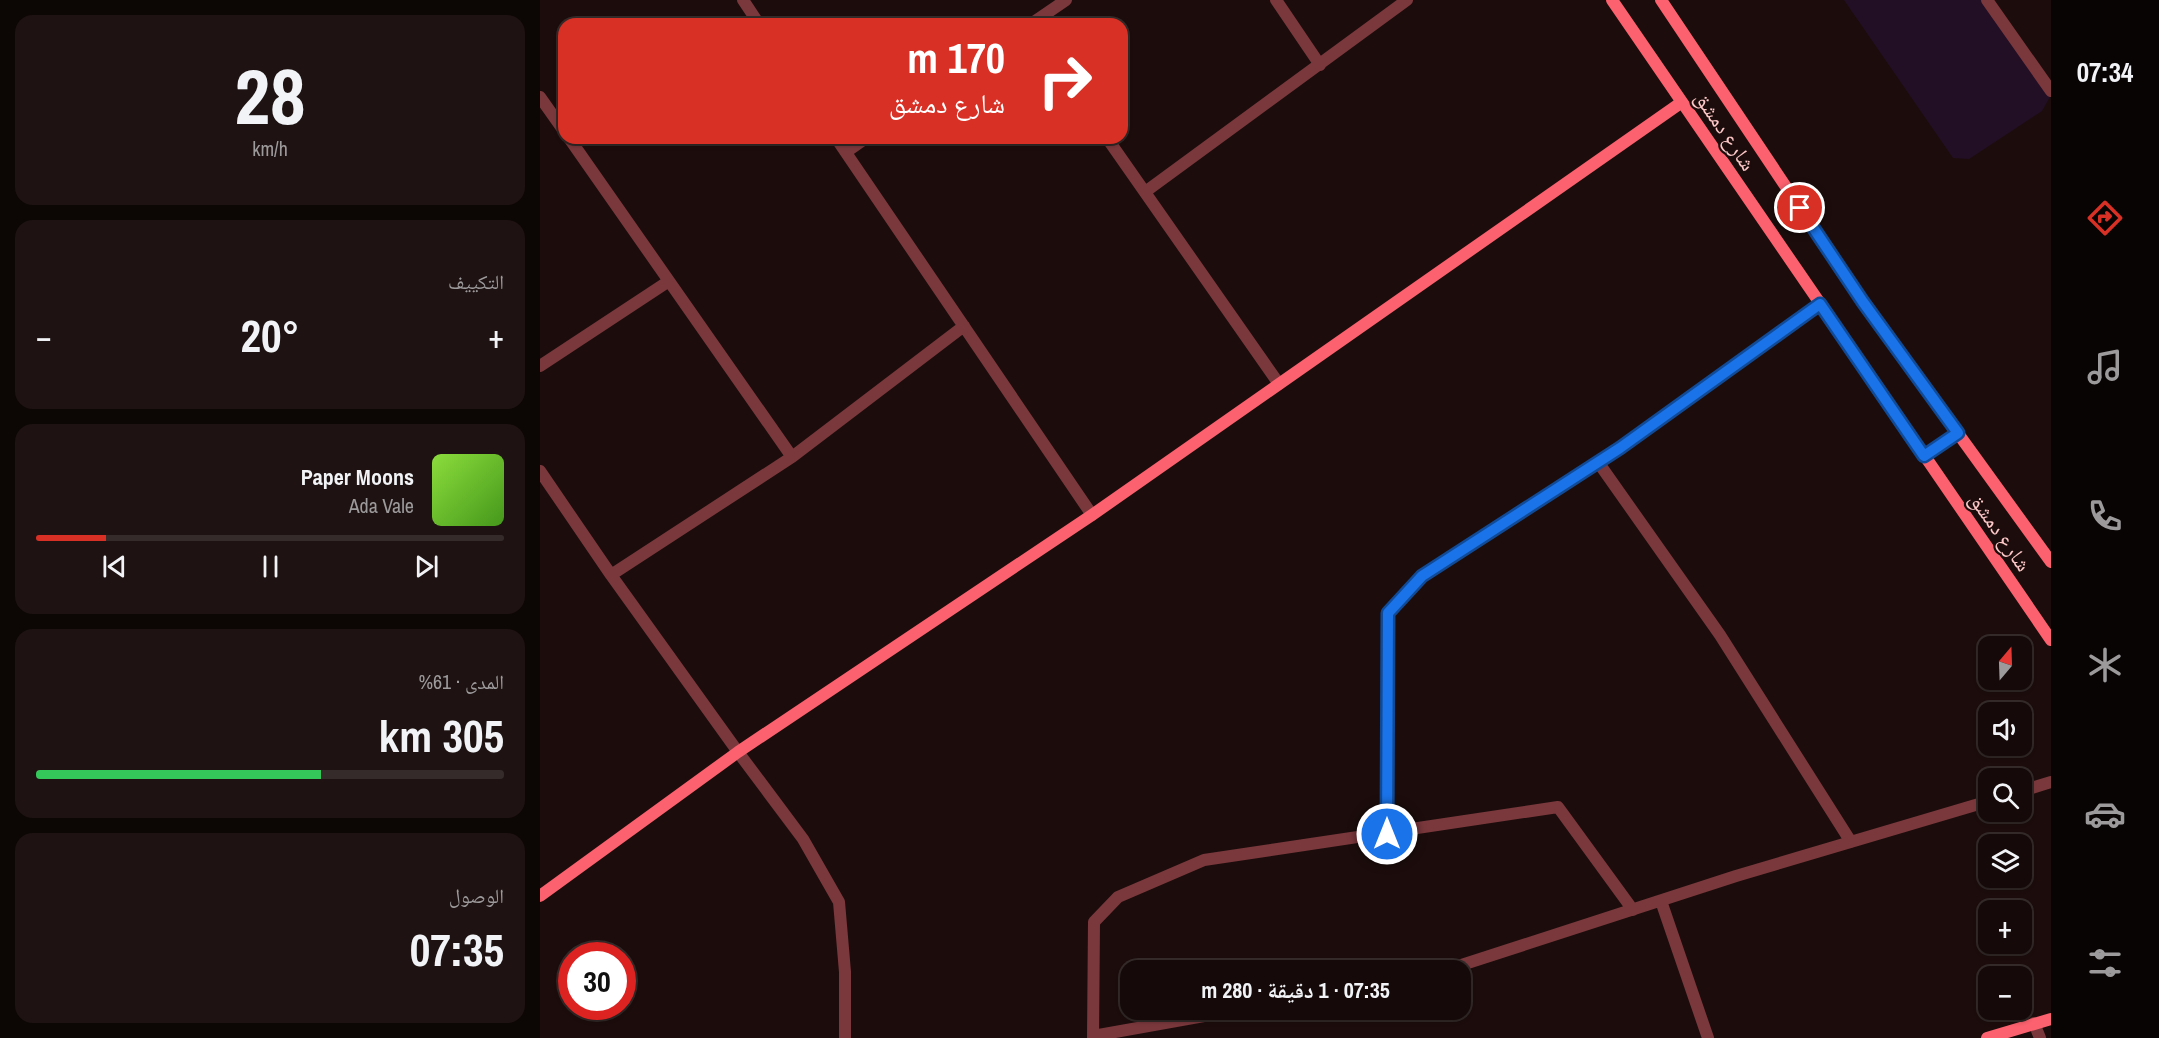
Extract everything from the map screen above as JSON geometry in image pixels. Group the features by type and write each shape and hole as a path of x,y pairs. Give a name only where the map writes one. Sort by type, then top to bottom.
{"main road":[{"name":"شارع دمشق","path":"1612,0 2051,640"},
{"name":"شارع دمشق","path":"1661,0 1863,302 2051,562"},
{"path":"541,892 738,752 1092,515 1682,102"},
{"path":"1924,456 1958,433"},
{"path":"1987,1038 2051,1019"}],"street":[{"path":"743,0 755,18"},
{"path":"1040,18 1066,0"},
{"path":"1276,0 1320,65"},
{"path":"1145,192 1407,0"},
{"path":"1987,0 2051,91"},
{"path":"541,102 558,123"},
{"path":"573,144 792,457"},
{"path":"840,144 1092,515"},
{"path":"846,152 857,144"},
{"path":"1111,144 1279,384"},
{"path":"540,366 669,281"},
{"path":"1387,834 1388,613 1422,576 1598,462 1820,304"},
{"path":"611,575 792,457 964,326"},
{"path":"1598,462 1720,635 1851,842"},
{"path":"540,471 611,575 803,839 839,902 845,972 845,1038"},
{"path":"2032,788 2051,782"},
{"path":"1471,962 1978,804"},
{"path":"1184,1020 1093,1037 1094,922 1118,897 1204,860 1558,807 1633,910"},
{"path":"1661,901 1708,1038"},
{"path":"2034,1023 2040,1038"}],"shaded area":[{"path":"1844,0 1986,0 2051,95 2042,111 1969,159 1953,158"}],"route":[{"path":"1387,834 1388,613 1422,576 1620,448 1820,304 1924,456 1958,433 1863,302 1800,208"}]}
